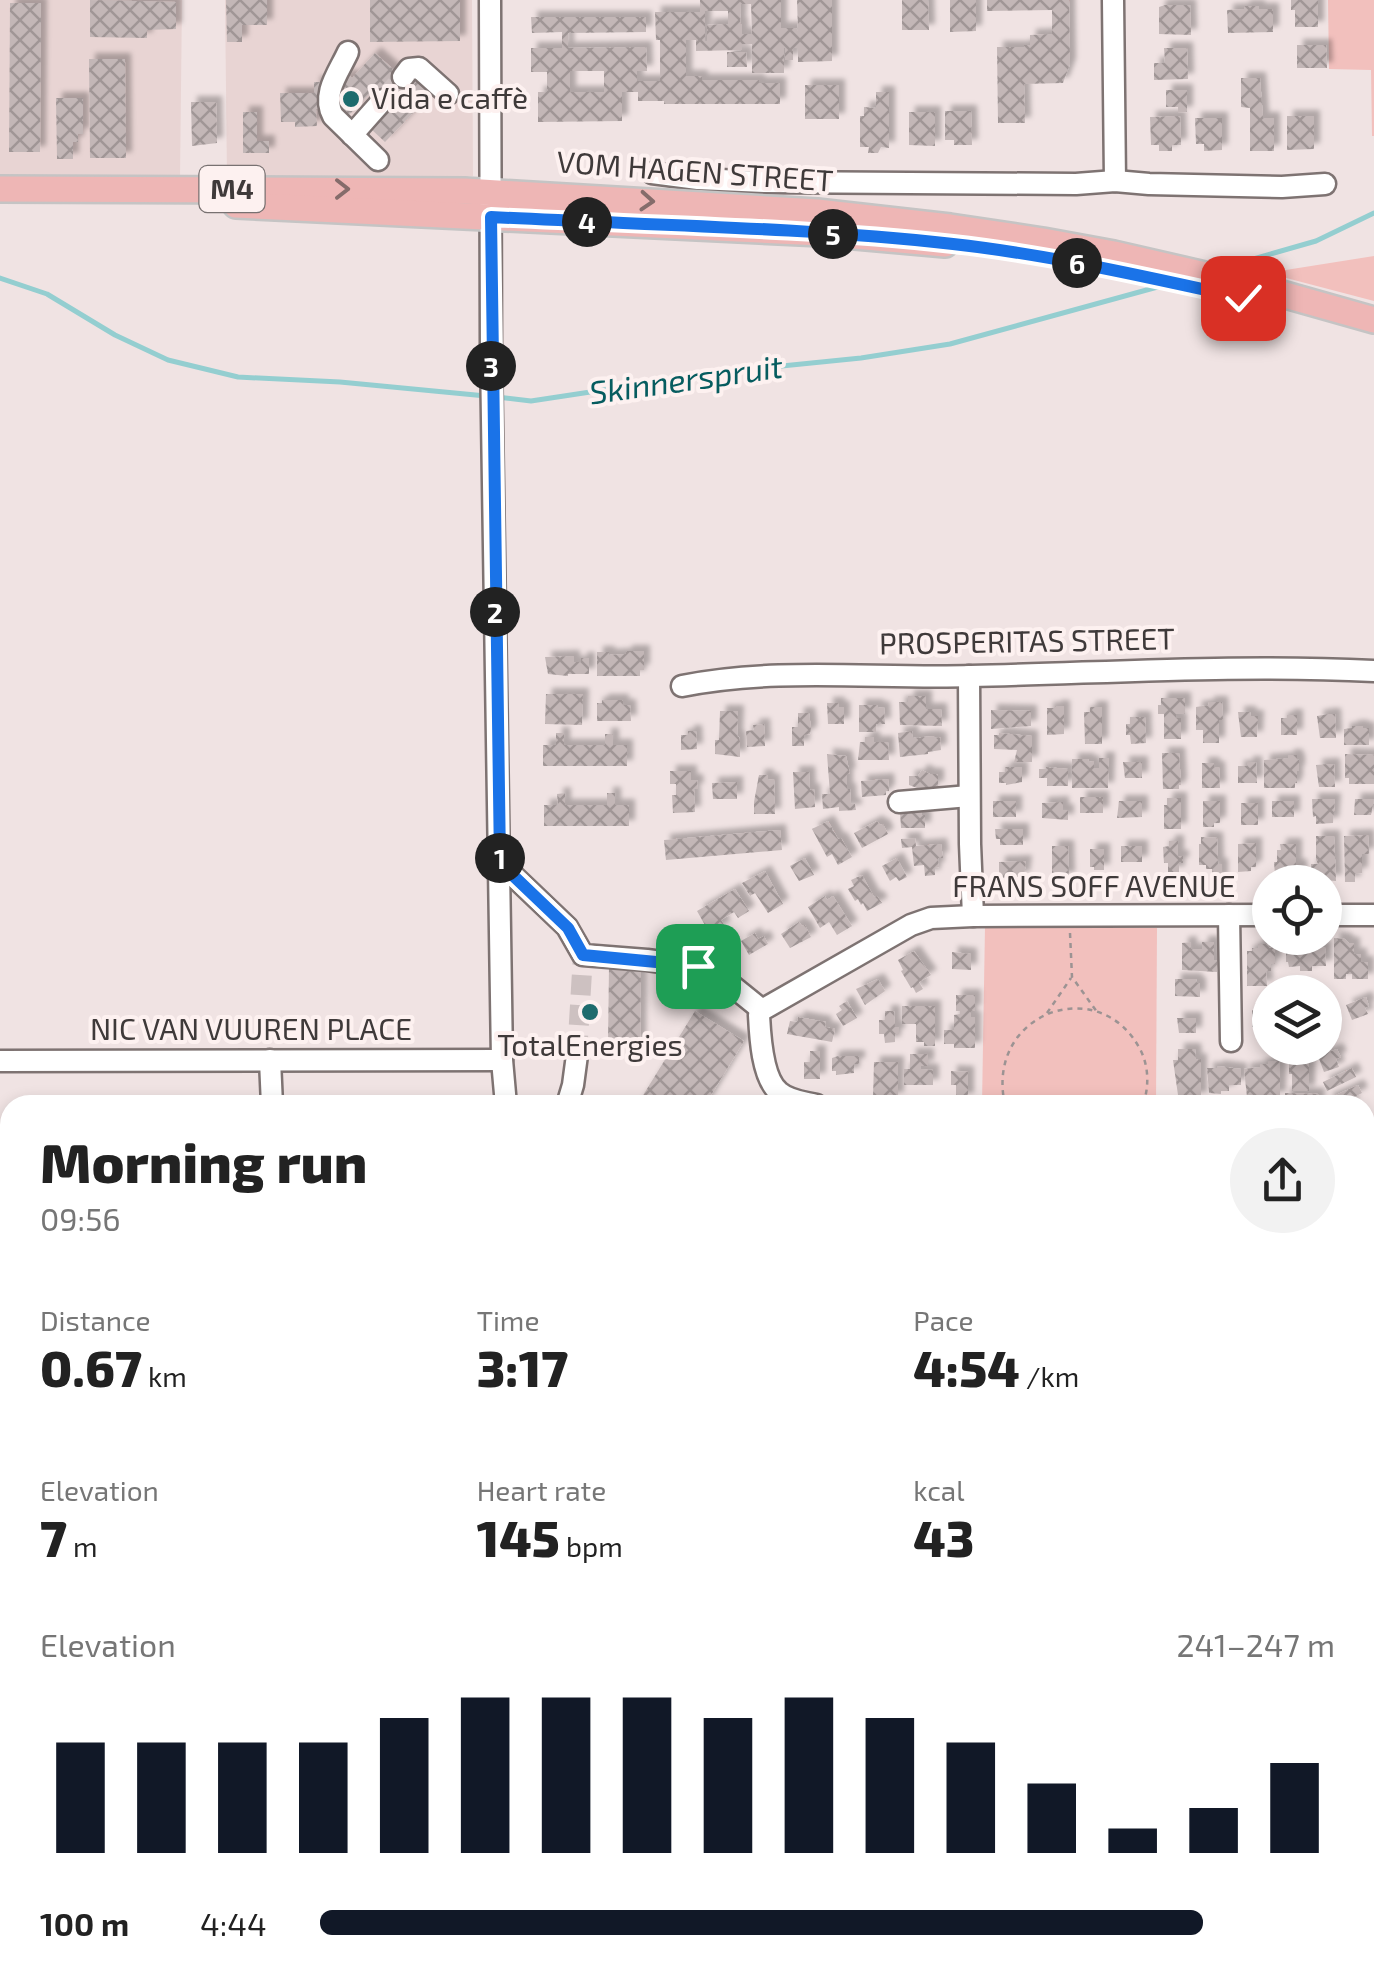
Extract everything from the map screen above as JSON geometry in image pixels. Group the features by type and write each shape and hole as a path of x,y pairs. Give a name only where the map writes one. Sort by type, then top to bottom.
{"main road":[{"name":"VOM HAGEN STREET","path":"0,189 372,189 491,204"},
{"name":"VOM HAGEN STREET","path":"0,206 491,204 817,212 969,230 1374,320"},
{"name":"VOM HAGEN STREET","path":"1250,292 1374,338"}],"street":[{"path":"490,0 491,355 505,1095"},
{"path":"1113,0 1115,180"},
{"path":"348,52 328,100 333,116 378,160"},
{"path":"402,77 409,69 419,68 448,94"},
{"path":"352,135 383,100"},
{"name":"VOM HAGEN STREET","path":"652,173 764,182 1076,184 1115,180 1263,187 1324,184"},
{"name":"PROSPERITAS STREET","path":"682,686 742,676 969,676 1154,668 1374,671"},
{"path":"969,676 973,916"},
{"path":"899,802 969,796"},
{"path":"500,863 568,928 583,955 706,968 762,1010 759,1021 766,1070 782,1095"},
{"path":"1342,915 1374,914"},
{"path":"1229,915 1231,1041"},
{"name":"FRANS SOFF AVENUE","path":"762,1010 920,920 973,916 1252,915"},
{"path":"570,1095 577,1056"},
{"path":"270,1060 272,1095"},
{"name":"NIC VAN VUUREN PLACE","path":"0,1061 502,1060"}],"path":[{"path":"1070,917 1072,977 1097,1013"},
{"path":"1045,1016 1072,977"},
{"path":"1003,1095 1002,1069 1019,1034 1045,1016 1069,1009 1097,1013 1122,1026 1135,1040 1144,1057 1147,1095"}],"shaded area":[{"path":"0,0 182,0 180,178 0,180"},
{"path":"225,0 472,0 473,176 227,178"}],"green space":[{"path":"1328,0 1374,0 1374,136 1371,70 1329,69"},
{"path":"1374,256 1374,301 1267,273"},
{"path":"985,927 1157,928 1156,1095 982,1095"}],"building":[{"path":"90,0 176,2 176,29 147,30 147,38 90,37"},
{"path":"226,0 267,0 267,25 242,25 242,42 227,42"},
{"path":"370,0 460,0 460,41 370,42"},
{"path":"700,0 781,0 781,28 798,31 797,0 832,0 832,61 798,62 798,48 793,48 793,60 785,60 784,48 784,73 752,73 752,44 742,44 742,50 696,51 696,40 686,40 686,76 780,83 780,104 664,104 638,101 638,92 622,92 622,121 538,122 538,92 547,92 547,72 531,72 531,48 562,48 562,32 532,33 531,17 646,17 646,32 568,33 568,48 646,47 647,71 637,71 637,81 660,81 655,12 700,12","holes":["741,4 751,4 752,34 742,34","705,11 728,11 728,24 707,25 705,41","570,71 604,71 604,92 570,92"]},
{"path":"902,0 928,0 929,30 902,30"},
{"path":"950,0 976,0 976,31 950,32"},
{"path":"987,0 1069,0 1070,64 1063,83 1024,84 1025,123 998,123 997,47 1024,47 1030,45 1030,35 1052,34 1052,10 987,11"},
{"path":"1291,0 1318,0 1318,27 1295,27"},
{"path":"10,3 41,3 40,152 9,152"},
{"path":"1190,5 1191,35 1159,34 1159,7"},
{"path":"1244,6 1273,9 1273,32 1228,33 1227,10"},
{"path":"1297,45 1326,45 1327,68 1297,68"},
{"path":"1164,48 1187,48 1188,79 1154,80 1154,63 1165,63"},
{"path":"727,52 746,52 747,67 727,67"},
{"path":"375,53 409,83 419,74 435,90 385,142 369,127 389,106 373,90 347,117 330,101 342,88 338,84 348,74 352,78"},
{"path":"89,59 125,59 126,158 90,158"},
{"path":"1241,78 1260,78 1263,118 1274,118 1274,151 1250,151 1250,108 1241,107"},
{"path":"314,82 321,82 317,126 295,127 295,122 281,122 280,93 314,93"},
{"path":"805,85 839,85 839,119 805,119"},
{"path":"1166,90 1187,90 1187,112 1178,113 1178,107 1166,107"},
{"path":"876,92 889,92 889,148 868,153 869,147 860,147 860,116 864,116 864,107 876,108"},
{"path":"56,98 83,98 83,134 78,134 78,142 73,142 73,159 57,159"},
{"path":"191,102 216,102 217,143 192,146"},
{"path":"945,111 971,111 972,145 954,145 954,140 945,140"},
{"path":"243,112 257,112 257,141 269,141 269,153 243,153"},
{"path":"909,112 935,112 935,146 909,145"},
{"path":"1180,116 1181,145 1172,145 1172,151 1159,151 1159,145 1151,145 1150,117"},
{"path":"1287,116 1314,116 1314,149 1287,150"},
{"path":"1195,118 1222,118 1222,150 1204,151 1204,144 1196,144"},
{"path":"644,651 644,670 640,670 640,676 597,676 597,652 609,655"},
{"path":"574,656 574,662 589,658 589,674 548,674 545,657"},
{"path":"546,694 583,694 582,725 545,724"},
{"path":"908,696 926,696 926,709 941,709 942,726 900,725 899,702 908,702"},
{"path":"1161,698 1185,698 1185,714 1176,714 1176,718 1181,718 1181,739 1164,739 1164,714 1158,714"},
{"path":"623,700 623,705 630,705 631,721 597,721 597,703"},
{"path":"1208,702 1222,702 1219,743 1203,743 1203,730 1196,730 1196,707 1209,705"},
{"path":"827,703 844,707 844,724 828,724"},
{"path":"859,705 884,707 885,724 876,724 876,732 859,732"},
{"path":"1064,706 1064,734 1047,735 1047,708"},
{"path":"1090,707 1102,707 1102,744 1085,744 1084,712 1090,712"},
{"path":"991,710 1031,711 1031,726 991,729"},
{"path":"720,711 738,711 740,757 715,754"},
{"path":"1238,712 1258,716 1257,737 1241,737"},
{"path":"798,713 809,713 810,734 804,735 804,746 792,746 792,727 798,727"},
{"path":"1335,714 1336,738 1320,738 1317,716"},
{"path":"1297,715 1297,735 1281,735 1281,718"},
{"path":"1130,717 1145,717 1146,743 1131,744 1130,735 1126,735"},
{"path":"764,724 765,746 747,747 746,731 754,730 753,725"},
{"path":"1369,728 1369,745 1344,745 1344,729"},
{"path":"688,731 696,731 697,749 681,750 681,735 688,735"},
{"path":"912,731 913,738 940,737 941,750 900,757 898,733"},
{"path":"556,733 564,733 564,745 605,745 605,734 613,734 613,745 627,745 627,766 543,766 543,745 556,745"},
{"path":"994,735 1032,736 1032,762 1014,762 1017,750 994,749"},
{"path":"865,737 888,742 889,760 858,760 860,742 865,742"},
{"path":"1162,753 1179,753 1179,789 1163,789"},
{"path":"827,754 846,756 850,774 847,789 856,810 823,809 822,794 830,794"},
{"path":"1345,754 1374,755 1374,784 1349,784 1349,778 1345,778"},
{"path":"1297,755 1299,760 1295,788 1264,788 1264,760"},
{"path":"1099,758 1109,758 1108,788 1072,788 1072,759 1094,761 1094,768 1099,768"},
{"path":"1123,762 1142,762 1142,778 1125,778"},
{"path":"1247,762 1256,762 1257,783 1238,783 1238,766 1247,766"},
{"path":"1202,763 1219,767 1220,788 1202,788"},
{"path":"1334,764 1335,787 1319,787 1316,765"},
{"path":"1005,767 1022,767 1022,782 999,783 999,772 1005,772"},
{"path":"1039,769 1068,769 1068,786 1047,786 1047,778 1039,778"},
{"path":"922,770 938,774 938,787 932,787 932,793 921,793 909,785 909,776 918,776"},
{"path":"670,771 691,771 691,780 697,780 695,812 673,813 676,784 670,784"},
{"path":"793,772 809,772 815,807 795,809"},
{"path":"759,775 774,779 775,814 754,814"},
{"path":"888,779 886,795 862,797 861,781"},
{"path":"737,782 737,799 713,799 712,783"},
{"path":"565,793 565,805 607,805 607,793 615,793 615,805 629,805 629,826 544,826 544,805 558,805 557,794"},
{"path":"1080,797 1103,797 1103,813 1080,813"},
{"path":"1167,798 1181,798 1181,829 1164,829"},
{"path":"1312,799 1335,799 1333,823 1316,824"},
{"path":"1355,799 1374,799 1371,815 1354,815"},
{"path":"993,801 1016,801 1016,817 993,817"},
{"path":"1119,801 1142,801 1142,817 1117,818"},
{"path":"1203,801 1220,801 1220,823 1214,823 1214,827 1203,827"},
{"path":"1272,801 1294,801 1294,817 1272,817"},
{"path":"1063,802 1068,820 1042,818 1042,803"},
{"path":"1241,803 1258,803 1258,825 1241,825"},
{"path":"922,810 925,815 925,828 901,828 900,812"},
{"path":"828,821 852,857 838,865 832,854 827,857 812,829"},
{"path":"877,821 888,834 862,848 854,833"},
{"path":"995,829 1023,829 1023,845 1000,845"},
{"path":"780,830 782,850 666,860 664,840"},
{"path":"1368,835 1369,854 1362,854 1362,873 1355,874 1355,882 1345,882 1344,836"},
{"path":"1316,836 1334,836 1335,865 1311,865 1318,864"},
{"path":"1201,837 1217,838 1222,881 1213,882 1212,869 1199,865"},
{"path":"915,838 916,846 941,844 943,858 938,858 935,875 925,876 924,865 914,866 912,847 902,848 901,839"},
{"path":"1169,841 1178,841 1178,856 1183,856 1179,872 1168,872 1168,863 1164,863 1163,847 1169,846"},
{"path":"1256,843 1256,865 1252,865 1251,871 1238,872 1238,844"},
{"path":"1280,844 1296,844 1296,865 1274,865 1277,850 1281,850"},
{"path":"1052,846 1068,846 1069,878 1052,878"},
{"path":"1121,846 1142,846 1142,862 1121,862"},
{"path":"1090,849 1104,849 1104,870 1090,867"},
{"path":"805,858 814,875 799,881 790,866"},
{"path":"897,858 907,877 890,881 882,866"},
{"path":"1026,861 1024,877 999,878 999,862"},
{"path":"765,871 783,904 768,913 755,893 750,896 742,883"},
{"path":"862,875 874,897 882,903 867,911 848,889 854,886 851,880"},
{"path":"735,889 749,911 738,918 734,912 721,920 725,926 710,934 697,911"},
{"path":"825,896 827,900 833,896 852,926 837,935 829,922 820,928 808,907"},
{"path":"799,922 811,937 790,948 781,934"},
{"path":"755,933 758,939 764,936 768,944 749,955 741,941"},
{"path":"1342,939 1354,943 1354,954 1361,954 1361,962 1368,962 1368,979 1352,979 1352,974 1346,974 1346,979 1334,975 1334,955 1342,955"},
{"path":"1191,942 1191,949 1202,949 1202,942 1214,942 1217,972 1182,970 1182,943"},
{"path":"914,951 931,975 919,982 923,989 916,993 898,960"},
{"path":"1247,951 1252,951 1252,955 1275,955 1271,971 1252,975 1252,986 1247,986"},
{"path":"952,952 971,954 971,970 952,969"},
{"path":"1286,955 1325,955 1326,966 1300,971 1300,966 1289,967"},
{"path":"609,967 641,967 640,1044 608,1044"},
{"path":"878,979 885,991 865,1005 856,989"},
{"path":"1175,979 1196,979 1200,983 1200,997 1175,996"},
{"path":"956,995 975,995 971,1017 975,1017 975,1048 944,1044 944,1030 954,1030 954,1015 960,1014 956,1011"},
{"path":"1366,997 1368,1014 1352,1020 1346,1005"},
{"path":"847,1001 857,1018 843,1026 836,1014"},
{"path":"902,1006 935,1006 935,1046 916,1042 916,1024 902,1024"},
{"path":"695,1011 744,1041 711,1095 643,1095"},
{"path":"885,1011 894,1011 895,1027 899,1027 895,1042 885,1043 884,1034 879,1034 879,1020 885,1020"},
{"path":"798,1017 826,1022 825,1027 835,1029 832,1042 787,1034 790,1021 797,1022"},
{"path":"1177,1018 1196,1018 1196,1033 1179,1033"},
{"path":"1178,1049 1195,1049 1196,1060 1201,1059 1201,1095 1178,1095 1173,1060 1178,1060"},
{"path":"810,1051 820,1051 820,1079 804,1079 804,1062 810,1062"},
{"path":"910,1054 928,1054 928,1066 921,1069 933,1070 933,1085 904,1085 904,1069 910,1069"},
{"path":"859,1056 854,1073 836,1075 832,1071 832,1058"},
{"path":"874,1062 898,1062 898,1095 873,1095"},
{"path":"1280,1065 1280,1095 1247,1095 1244,1069"},
{"path":"1289,1065 1309,1065 1309,1091 1292,1091"},
{"path":"1321,1065 1338,1065 1339,1067 1324,1072"},
{"path":"1207,1068 1241,1069 1241,1085 1229,1085 1229,1091 1221,1094 1209,1093"},
{"path":"1352,1068 1356,1077 1327,1091 1323,1082"},
{"path":"951,1071 968,1072 968,1095 956,1095 956,1085 951,1085"},
{"path":"1358,1085 1362,1093 1358,1095 1336,1095"}],"waterway":[{"name":"Skinnerspruit","path":"1222,268 1316,241 1374,213"},
{"name":"Skinnerspruit","path":"0,278 47,294 115,335 168,360 238,377 486,396"},
{"name":"Skinnerspruit","path":"497,397 531,401 950,344 1183,280"}],"tunnel":[{"path":"383,100 403,77"},
{"path":"577,1055 583,955"}],"place":[{"name":"Vida e caffè","path":"351,99"},
{"name":"TotalEnergies","path":"590,1012"}],"route":[{"path":"698,966 583,955 568,928 500,863 491,217 820,233 953,244 1107,268 1243,298"}]}
